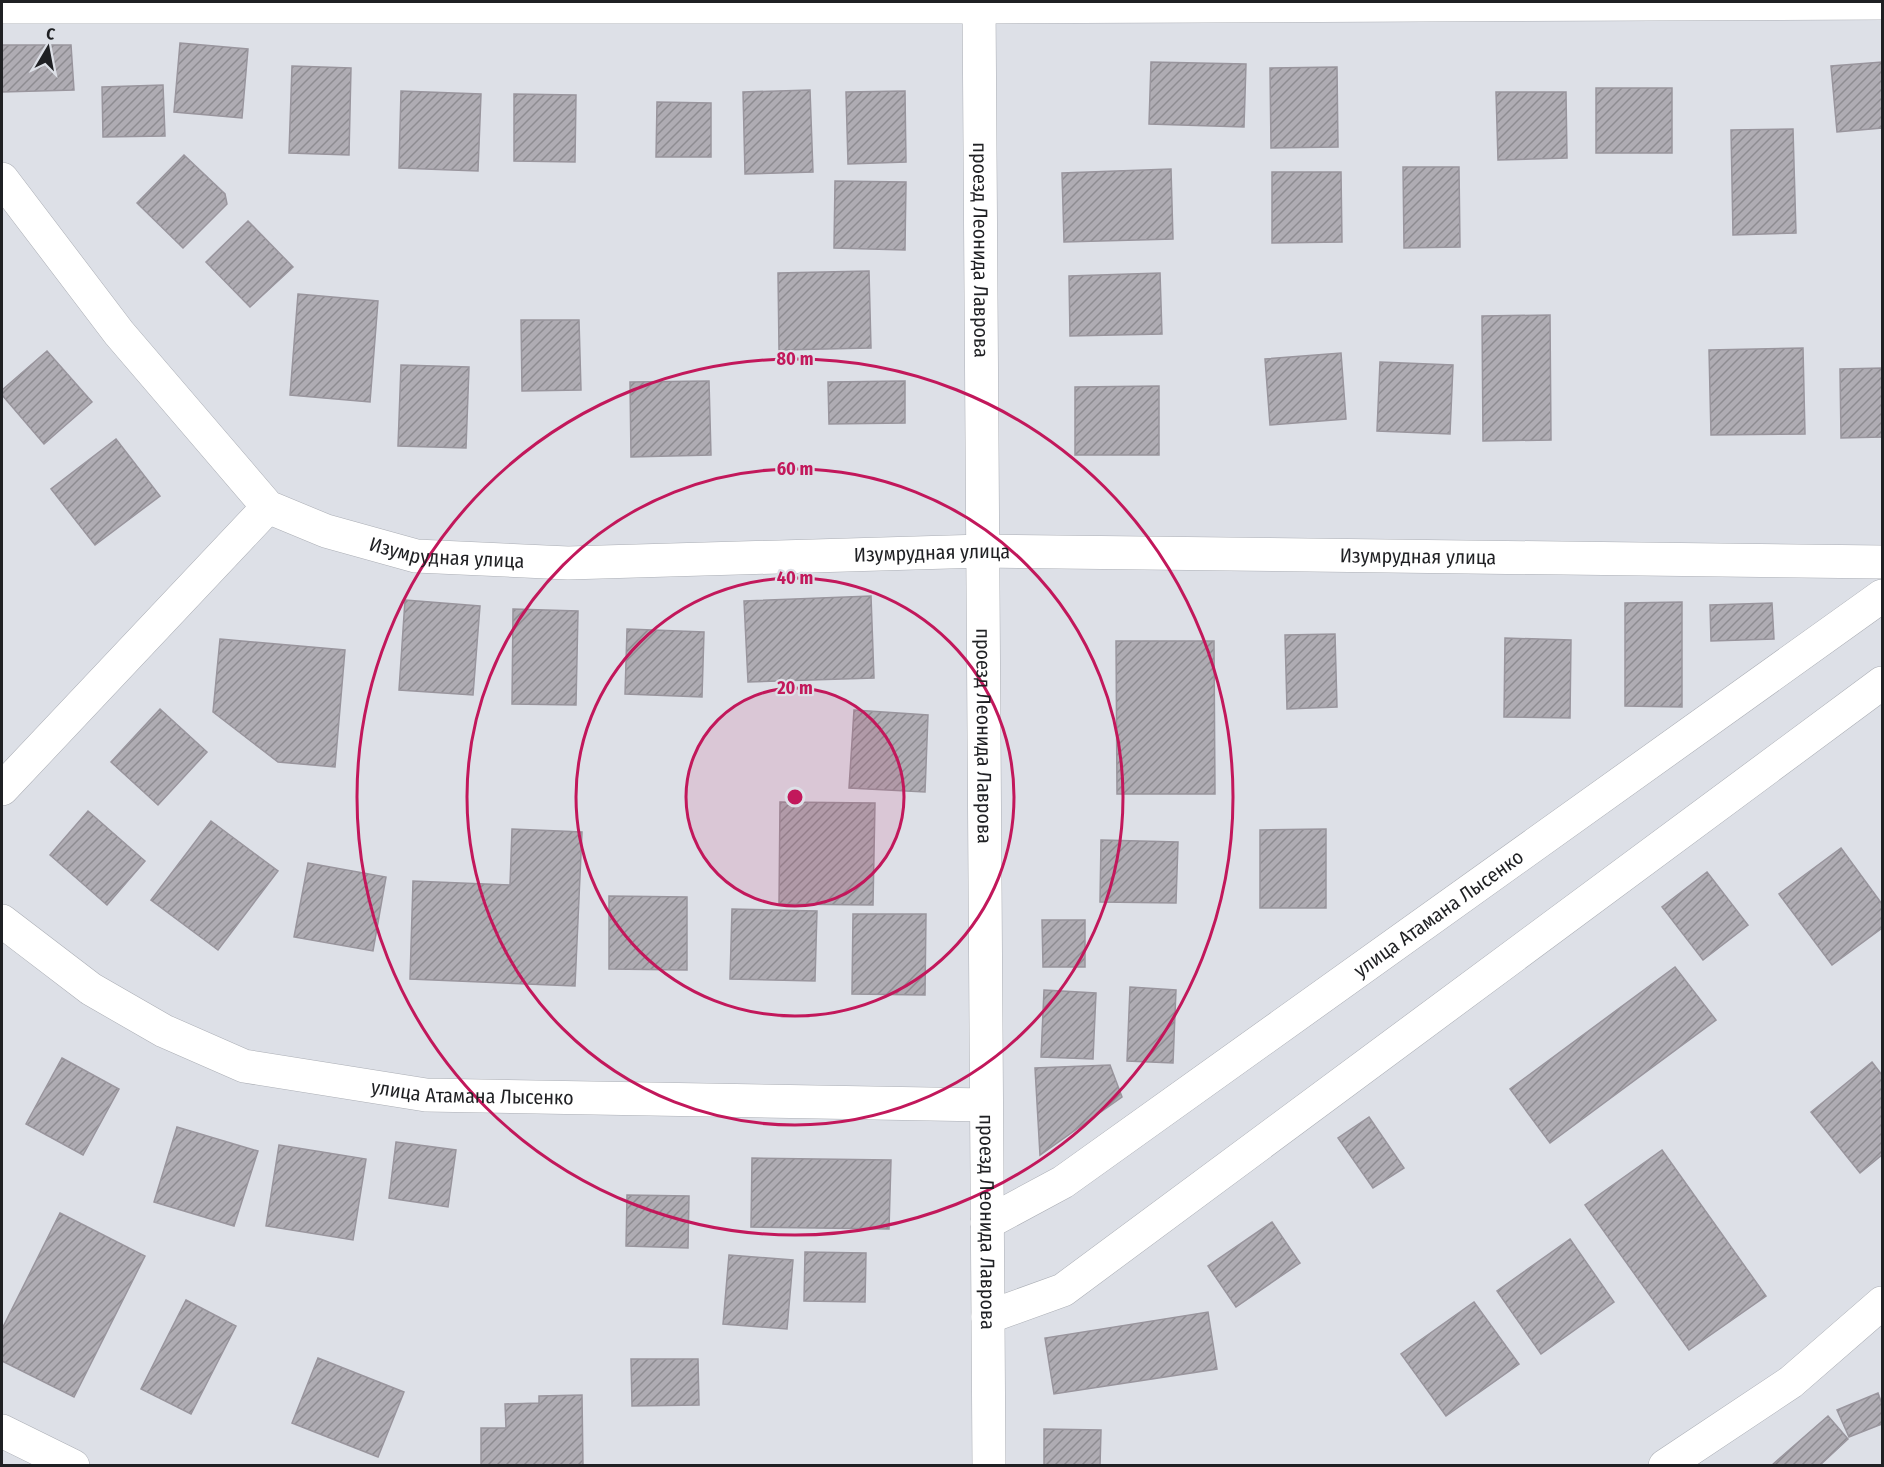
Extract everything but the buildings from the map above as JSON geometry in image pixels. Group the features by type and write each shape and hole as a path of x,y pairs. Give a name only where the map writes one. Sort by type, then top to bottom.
{"street":[{"path":"2,7 1882,3"},
{"name":"проезд Леонида Лаврова","path":"979,4 989,1466"},
{"name":"Изумрудная улица","path":"2,179 119,333 268,507 326,531 416,556 568,563 983,551 1882,562"},
{"path":"2,789 268,507"},
{"name":"улица Атамана Лысенко","path":"987,1223 1063,1182 1882,596"},
{"path":"988,1317 1064,1290 1882,683"},
{"name":"улица Атамана Лысенко","path":"2,921 91,989 164,1031 244,1066 426,1095 986,1105"},
{"path":"1665,1466 1791,1382 1882,1303"},
{"path":"2,1431 73,1466"}]}
